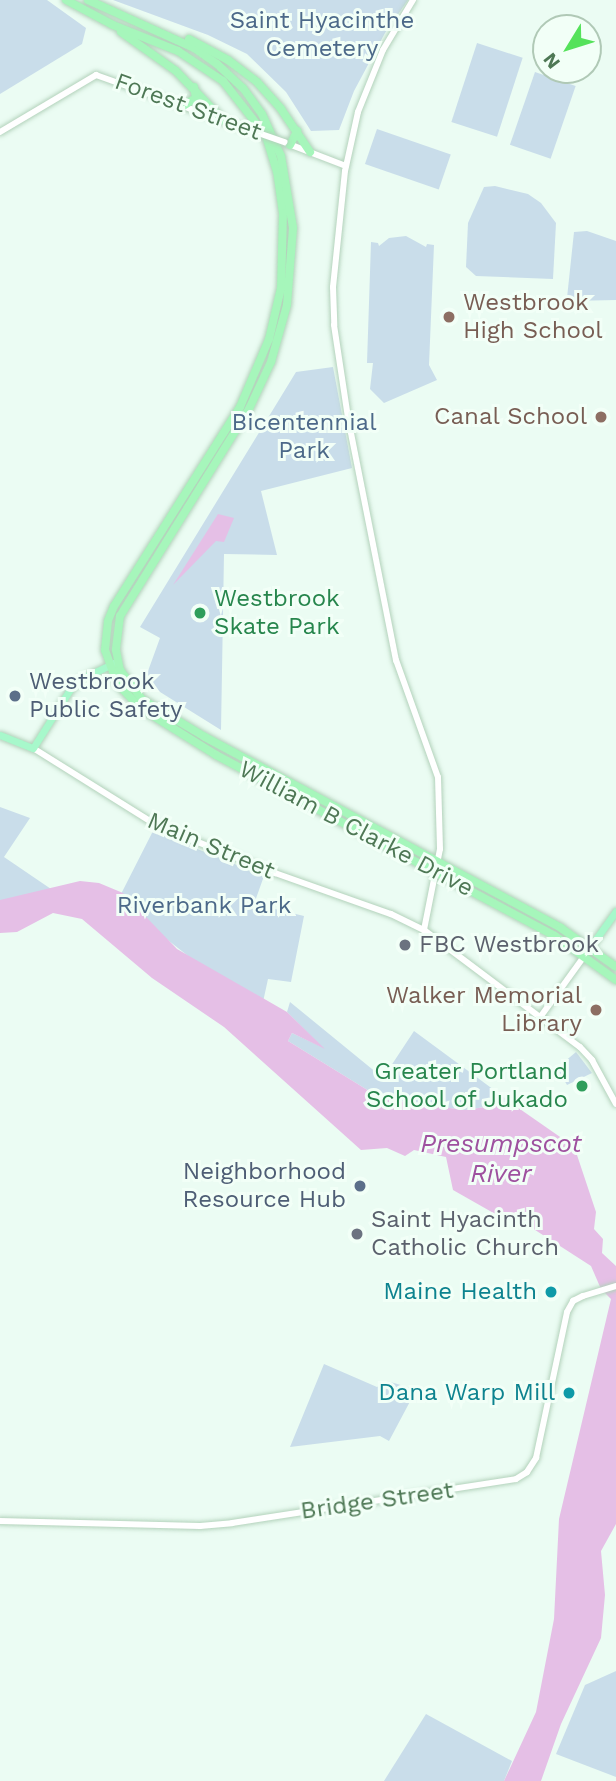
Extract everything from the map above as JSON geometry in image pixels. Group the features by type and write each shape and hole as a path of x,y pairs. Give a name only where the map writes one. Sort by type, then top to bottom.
{"highway":[{"path":"66,0 113,25 195,60 217,76 243,103 266,136 282,199 284,243 279,303 256,376 231,422 114,606 106,638 108,665"},
{"path":"88,0 194,48 218,64 243,88 262,114 282,156 289,186 293,260 287,305 264,378 248,409 120,616 116,635 118,662"},
{"path":"113,25 167,63 194,87 224,121"},
{"path":"158,31 202,45 238,67 274,100 310,152"},
{"path":"183,106 196,98 194,87"},
{"path":"287,144 297,131"},
{"name":"William B Clarke Drive","path":"118,662 133,690 156,708 255,766 552,923 587,951 616,980"},
{"name":"William B Clarke Drive","path":"108,665 128,697 151,715 229,761 616,968"}],"main road":[{"path":"413,0 390,35 358,112 346,166 332,286 339,364 396,660 438,777 438,863 424,930"},
{"name":"Forest Street","path":"0,132 96,75 346,166"},
{"path":"33,748 71,688 108,665 118,662"},
{"name":"Main Street","path":"0,735 33,748 158,826 275,873 391,914 424,930 567,1035 592,1060 616,1104"},
{"path":"541,1016 616,911"},
{"name":"Bridge Street","path":"0,1521 200,1526 516,1479 527,1472 536,1458 567,1312 573,1301 616,1286"}],"green space":[{"path":"0,0 47,0 86,28 82,44 0,94"},
{"name":"Saint Hyacinthe Cemetery","path":"113,0 408,0 385,33 354,91 339,130 311,131 286,92 247,54 208,35"},
{"path":"477,43 523,58 497,137 451,122"},
{"path":"532,81 532,84 576,86 551,159 510,145"},
{"path":"377,129 451,154 439,189 365,164"},
{"path":"495,186 528,194 541,203 556,223 553,279 476,276 466,267 468,223 484,187"},
{"path":"587,231 616,241 616,300 570,301 567,298 574,232"},
{"path":"406,236 426,247 427,244 434,245 429,365 437,380 384,403 370,389 373,363 367,363 371,242 378,243 379,246 389,238"},
{"name":"Bicentennial Park","path":"333,367 352,468 261,491 277,555 224,554 221,730 144,682 160,638 140,627 296,372"},
{"path":"0,807 30,818 4,857 51,889 0,906"},
{"name":"Riverbank Park","path":"153,831 264,876 254,904 304,916 291,982 268,979 263,1002 192,959 155,930 134,903 120,896"},
{"path":"290,1002 383,1078 414,1031 517,1107 505,1104 465,1110 382,1099 288,1041 292,1033 322,1047 287,1012"},
{"path":"576,1052 592,1073 567,1085 557,1068"},
{"path":"324,1364 377,1387 387,1381 411,1388 414,1394 389,1441 380,1436 290,1447"},
{"path":"616,1671 616,1777 556,1754 585,1685"},
{"path":"426,1714 512,1761 504,1781 384,1781"}],"water":[{"path":"218,514 234,518 224,542 216,541 173,585"},
{"name":"Presumpscot River","path":"80,881 99,883 123,893 177,949 287,1012 325,1049 292,1033 288,1041 382,1099 465,1110 505,1104 517,1107 563,1139 576,1152 596,1212 594,1229 603,1239 602,1253 616,1266 616,1524 601,1551 605,1595 601,1638 561,1724 541,1781 504,1781 536,1712 554,1619 559,1519 611,1299 601,1289 591,1266 532,1228 497,1215 453,1190 446,1157 414,1150 405,1156 387,1148 361,1150 224,1027 152,978 82,919 53,913 17,932 0,933 0,900"}],"place":[{"name":"Westbrook High School","path":"449,317"},
{"name":"Canal School","path":"601,417"},
{"name":"Westbrook Skate Park","path":"200,613"},
{"name":"Westbrook Public Safety","path":"15,696"},
{"name":"FBC Westbrook","path":"405,945"},
{"name":"Walker Memorial Library","path":"596,1010"},
{"name":"Greater Portland School of Jukado","path":"582,1086"},
{"name":"Neighborhood Resource Hub","path":"360,1186"},
{"name":"Saint Hyacinth Catholic Church","path":"357,1234"},
{"name":"Maine Health","path":"551,1292"},
{"name":"Dana Warp Mill","path":"569,1393"}]}
